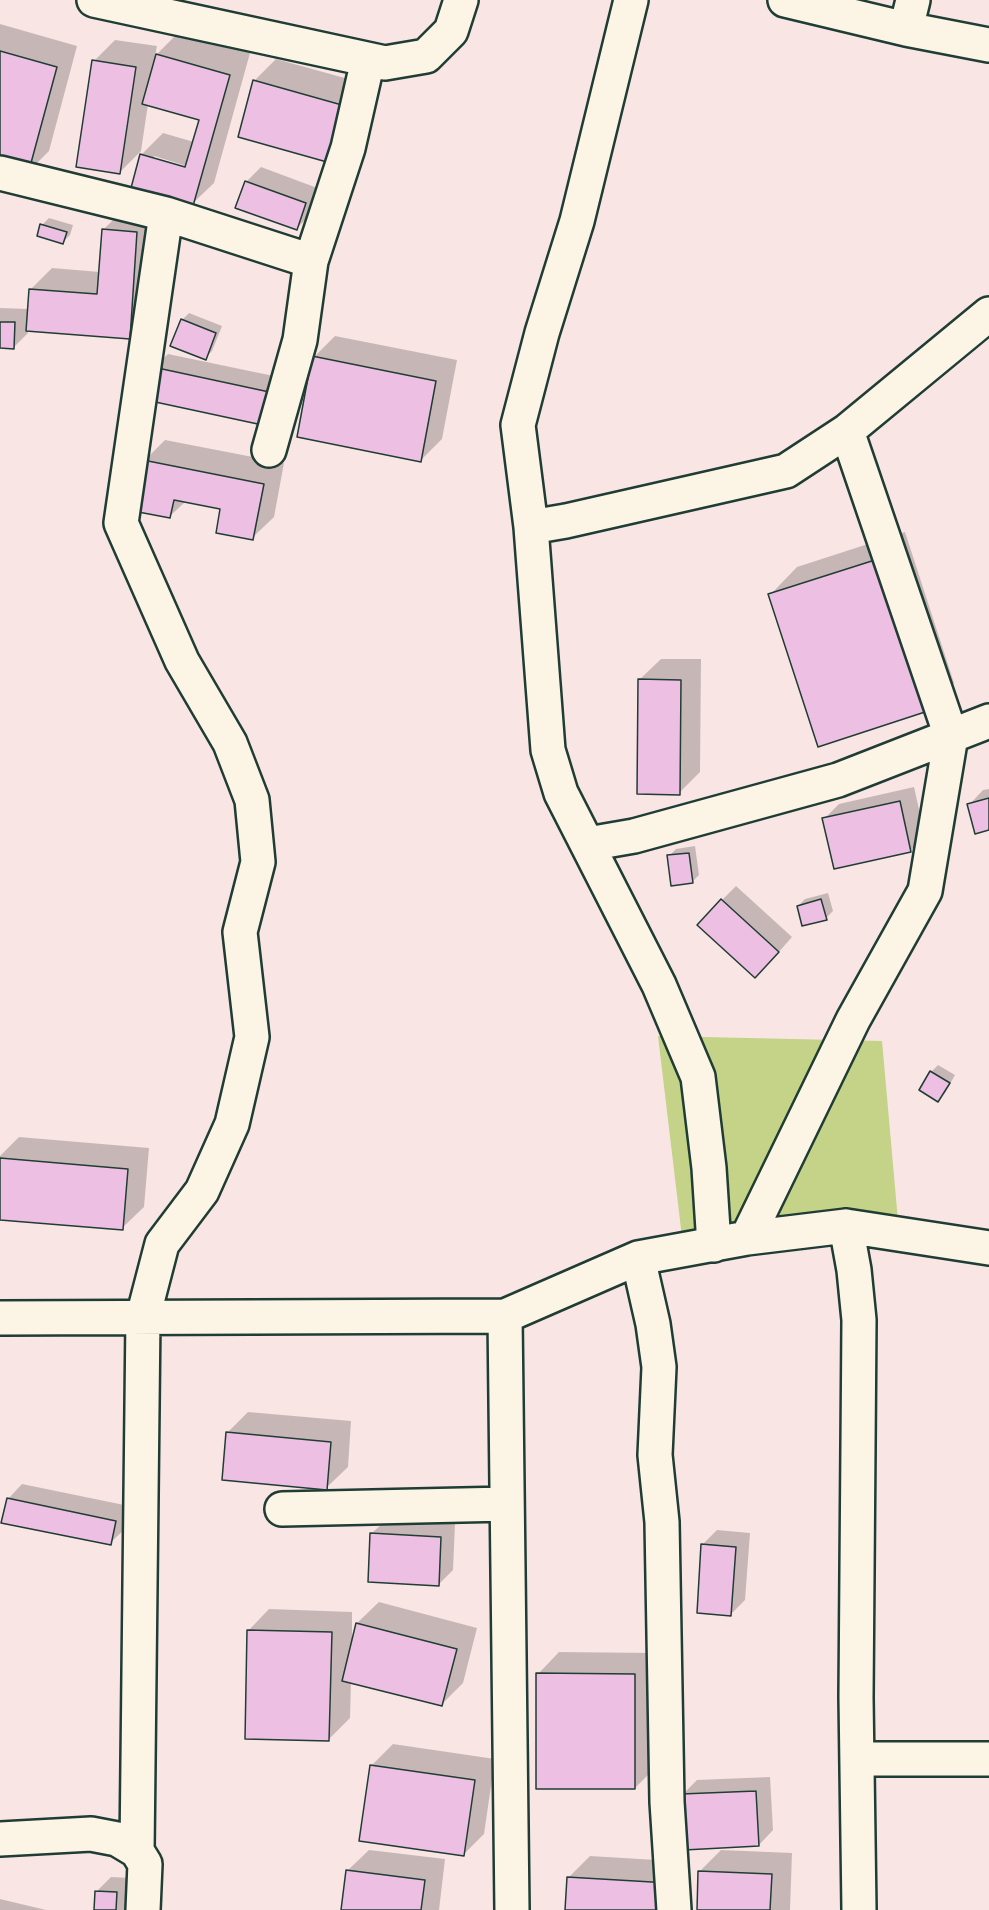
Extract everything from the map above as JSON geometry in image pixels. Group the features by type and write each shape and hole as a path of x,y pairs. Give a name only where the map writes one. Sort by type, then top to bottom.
{"street":[{"path":"94,0 385,63 426,56 451,31 461,0"},
{"path":"631,0 577,221 542,333 518,425 531,526 548,750 561,793 659,985 698,1077 710,1168 714,1245"},
{"path":"785,0 909,15 989,45"},
{"path":"269,450 300,340 311,261 348,148 368,60"},
{"path":"0,173 166,214 311,261"},
{"path":"137,1851 143,1317 162,1244 202,1191 232,1124 252,1038 240,933 258,862 252,800 230,743 182,661 121,524 166,214"},
{"path":"531,526 566,521 786,471 847,431 989,314"},
{"path":"747,1238 853,1020 925,891 951,736 847,431"},
{"path":"588,844 634,836 838,780 989,721"},
{"path":"951,736 989,750"},
{"path":"0,1318 505,1316 638,1258 747,1238 846,1226 989,1248"},
{"path":"846,1226 854,1270 859,1320 857,1759 859,1910"},
{"path":"638,1258 653,1324 659,1367 655,1455 662,1522 667,1802 674,1910"},
{"path":"505,1316 512,1910"},
{"path":"282,1509 507,1504"},
{"path":"857,1759 989,1759"},
{"path":"0,1839 92,1834 117,1839 137,1851 146,1863 143,1910"}],"green space":[{"path":"658,1036 882,1041 899,1232 682,1237"}],"building":[{"path":"0,51 57,67 28,174 0,167"},
{"path":"156,54 230,75 193,206 131,188 140,154 185,167 199,120 142,104"},
{"path":"92,60 136,67 120,174 76,167"},
{"path":"253,80 349,107 334,164 238,137"},
{"path":"245,181 306,203 297,230 235,208"},
{"path":"40,224 67,232 63,244 37,236"},
{"path":"102,229 137,232 130,339 26,331 29,289 97,294"},
{"path":"181,319 216,333 206,360 170,346"},
{"path":"0,322 15,322 14,349 0,348"},
{"path":"312,356 436,381 421,462 297,437"},
{"path":"153,367 274,393 267,426 146,400"},
{"path":"143,460 264,484 253,540 216,533 220,509 174,500 170,518 133,511"},
{"path":"878,559 928,711 818,747 768,594"},
{"path":"638,679 681,680 680,795 637,794"},
{"path":"989,798 989,830 975,834 967,804"},
{"path":"900,801 911,852 834,869 822,818"},
{"path":"689,853 693,883 671,886 667,855"},
{"path":"721,899 779,952 755,978 697,925"},
{"path":"821,899 827,920 802,926 797,906"},
{"path":"930,1071 950,1083 938,1102 919,1090"},
{"path":"0,1158 128,1169 123,1230 0,1220"},
{"path":"226,1432 331,1442 327,1490 222,1480"},
{"path":"7,1498 116,1521 111,1545 1,1523"},
{"path":"370,1533 441,1537 439,1586 368,1582"},
{"path":"701,1544 736,1547 731,1616 697,1613"},
{"path":"356,1623 457,1649 442,1706 342,1681"},
{"path":"247,1630 332,1632 329,1741 245,1739"},
{"path":"536,1673 635,1674 635,1789 536,1789"},
{"path":"370,1765 475,1780 464,1856 359,1841"},
{"path":"756,1791 759,1846 684,1850 681,1794"},
{"path":"346,1870 425,1880 421,1910 341,1910"},
{"path":"698,1871 772,1874 770,1910 697,1910"},
{"path":"567,1877 669,1883 668,1910 565,1910"},
{"path":"95,1891 117,1892 116,1910 94,1910"}]}
